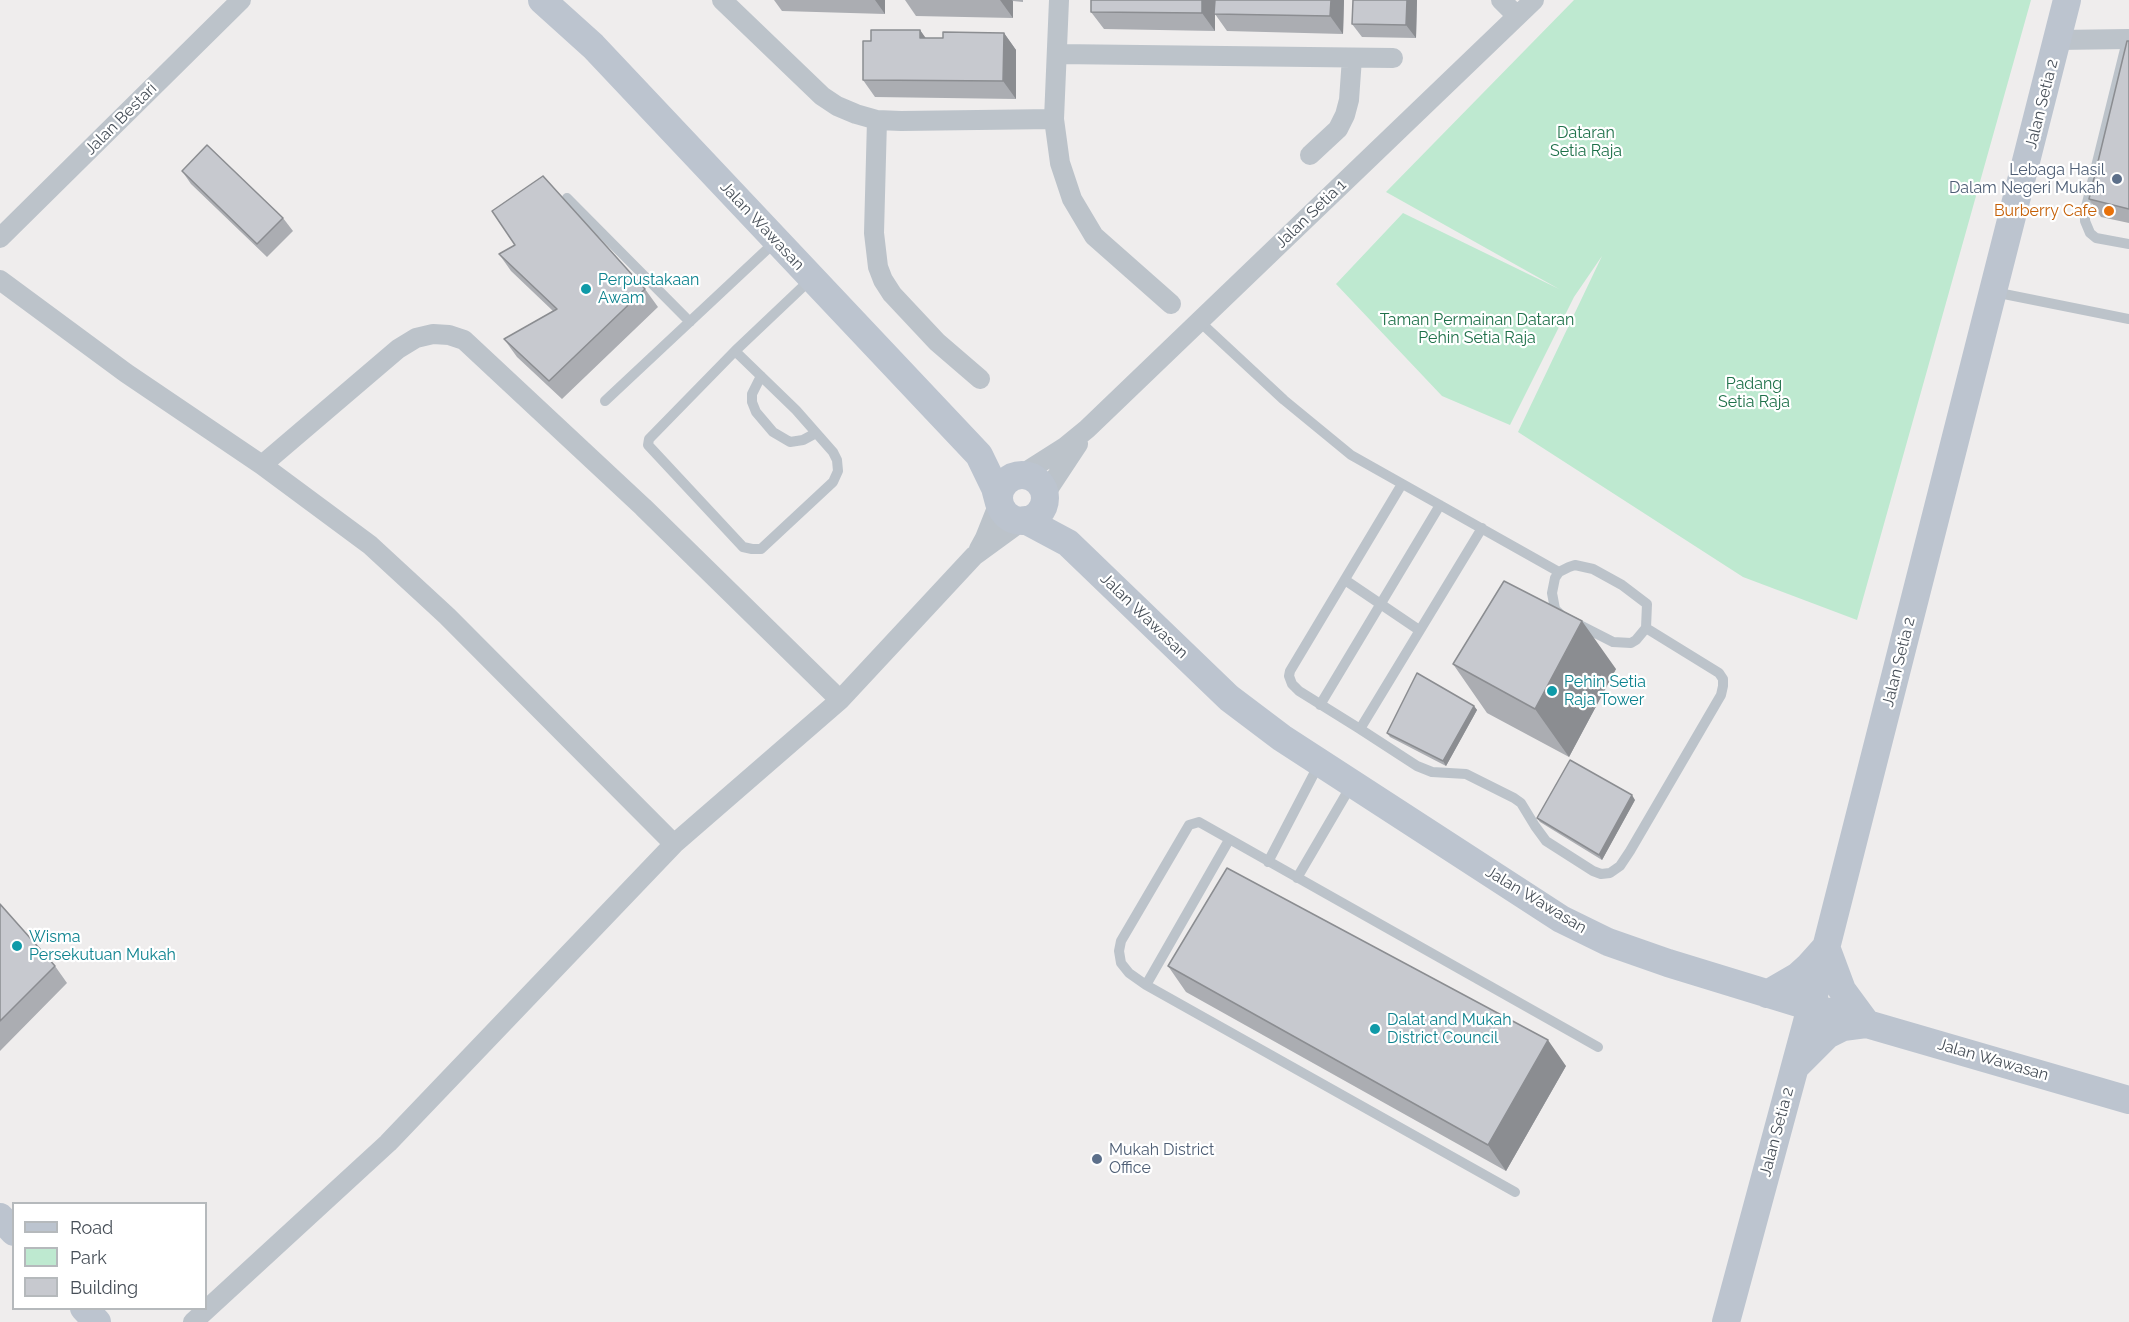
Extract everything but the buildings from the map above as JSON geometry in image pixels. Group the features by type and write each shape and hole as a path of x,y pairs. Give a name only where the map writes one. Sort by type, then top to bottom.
{"street":[{"name":"Jalan Bestari","path":"0,238 241,0"},
{"name":"Jalan Wawasan","path":"542,0 592,46 979,455 1020,475"},
{"path":"722,0 822,96 837,106 877,120 1054,119"},
{"path":"1059,0 1054,119 1057,148 1072,199 1084,222 1095,236 1171,304"},
{"path":"1502,0 1517,16"},
{"name":"Jalan Setia 1","path":"1020,475 1052,456 1087,429 1534,0"},
{"name":"Jalan Setia 2","path":"1726,1322 1811,1007 2067,0"},
{"path":"2058,40 2128,36"},
{"path":"1057,54 1393,58"},
{"path":"1310,155 1338,129 1345,115 1349,100 1352,58"},
{"path":"877,120 874,233 876,258 883,280 892,294 937,342 980,379"},
{"path":"0,280 126,373 262,465 370,545 418,589 674,844"},
{"path":"262,465 398,349 416,338 433,334 449,335 464,340 643,507 840,700"},
{"name":"Jalan Setia 1","path":"1044,495 1087,429"},
{"name":"Jalan Wawasan","path":"979,455 995,488 999,503"},
{"path":"207,1309 388,1143 674,844 840,700 974,556 1023,520 1038,514 1042,508 1044,495 1036,480 1020,475 1006,481 1001,487 999,503 985,538 974,556"},
{"name":"Jalan Wawasan","path":"1044,495 1068,543"},
{"path":"999,503 1010,517 1023,520"},
{"name":"Jalan Wawasan","path":"1023,520 1068,543 1229,698 1282,738 1562,919 1628,949 1767,994 2129,1100"},
{"path":"1826,947 1842,990 1867,1024 1843,1027 1827,1035 1794,1068 1794,1030 1784,1012 1767,994 1798,976 1826,947"},
{"path":"0,1217 12,1230"},
{"path":"86,1310 97,1322"},
{"path":"193,1322 206,1310"}],"lane":[{"path":"2128,36 2085,211 2085,221 2090,233 2096,238 2129,244"},
{"path":"567,198 690,322"},
{"path":"605,401 776,240"},
{"path":"735,351 816,433 837,460 838,471 833,482 761,549 743,546 648,445 649,439 735,351 812,279"},
{"path":"1994,292 2129,319"},
{"path":"1199,321 1284,400 1351,455 1559,572"},
{"path":"761,376 752,394 752,402 756,412 773,432 790,442 803,440 816,433"},
{"path":"1402,484 1290,671 1292,684 1320,705 1417,766 1432,772 1466,774 1514,798 1521,803 1546,841 1601,874 1610,873 1620,866 1630,851 1715,704 1723,686 1723,679 1719,673 1646,628"},
{"path":"1320,705 1440,505"},
{"path":"1360,729 1482,528"},
{"path":"1581,566 1593,570 1636,594 1647,604 1646,628 1636,640 1623,643 1603,638 1562,616 1552,603 1552,586 1559,572 1569,567 1581,566"},
{"path":"1345,580 1419,630"},
{"path":"1268,862 1320,763"},
{"path":"1297,878 1353,784"},
{"path":"1515,1192 1146,985 1129,973 1121,963 1119,951 1121,941 1189,825 1198,822 1598,1047"},
{"path":"1146,985 1229,840"}],"green space":[{"name":"Padang Setia Raja","path":"1574,0 2031,0 1857,620 1743,577 1518,432 1602,256 1574,297 1510,425 1442,396 1336,284 1403,213 1559,289 1386,192"}],"place":[{"name":"Lebaga Hasil Dalam Negeri Mukah","path":"2117,179"},
{"name":"Burberry Cafe","path":"2109,211"},
{"name":"Perpustakaan Awam","path":"586,289"},
{"name":"Pehin Setia Raja Tower","path":"1552,691"},
{"name":"Wisma Persekutuan Mukah","path":"17,946"},
{"name":"Dalat and Mukah District Council","path":"1375,1029"},
{"name":"Mukah District Office","path":"1097,1159"}],"park label":[{"name":"Dataran Setia Raja","path":"1586,142"},
{"name":"Taman Permainan Dataran Pehin Setia Raja","path":"1477,329"}]}
